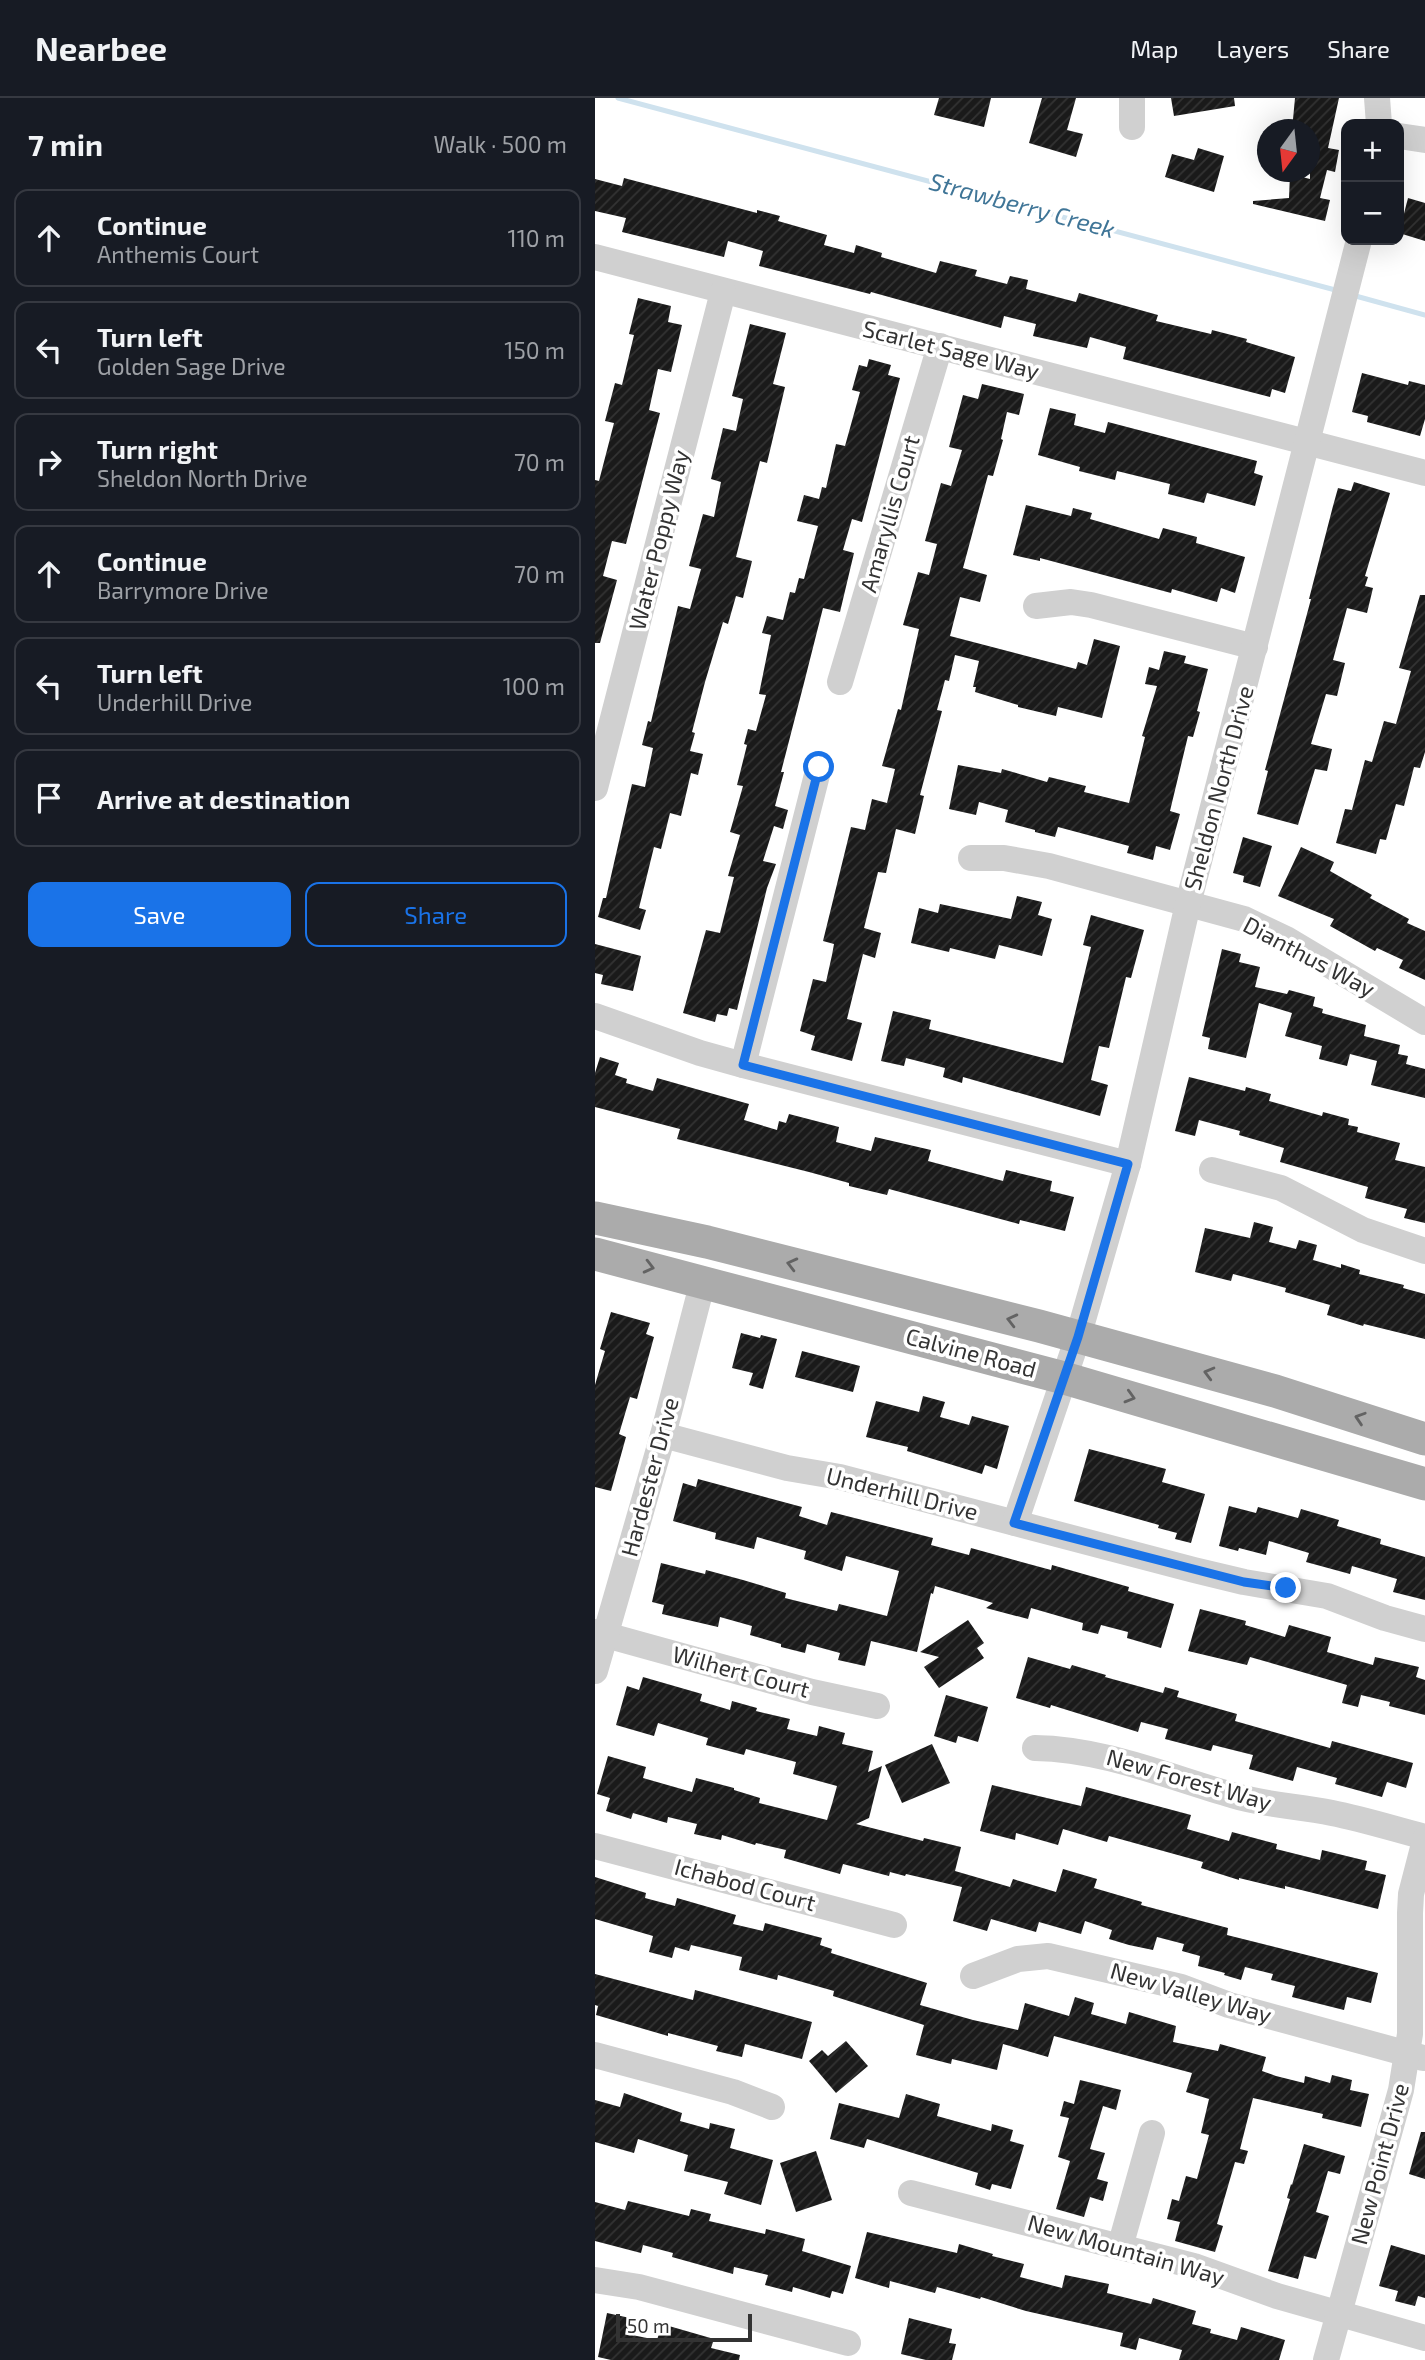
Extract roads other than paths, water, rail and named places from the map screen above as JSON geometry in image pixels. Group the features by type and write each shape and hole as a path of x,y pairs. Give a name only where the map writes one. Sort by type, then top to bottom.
{"main road":[{"name":"Calvine Road","path":"595,1218 707,1242 1078,1337 1275,1391 1425,1438"},
{"name":"Calvine Road","path":"595,1254 1064,1378 1425,1484"}],"street":[{"path":"1132,98 1132,127"},
{"path":"1377,98 1379,119"},
{"path":"1404,137 1425,140"},
{"name":"Sheldon North Drive","path":"1014,1523 1078,1337 1128,1164 1188,904 1358,245"},
{"name":"Scarlet Sage Way","path":"595,257 1425,473"},
{"name":"Water Poppy Way","path":"595,784 723,292"},
{"name":"Amaryllis Court","path":"840,682 940,346"},
{"path":"1036,606 1071,602 1091,605 1255,647"},
{"path":"743,1065 819,767"},
{"name":"Dianthus Way","path":"971,858 1004,858 1049,866 1244,919 1286,939 1425,1022"},
{"path":"595,1016 700,1053 743,1065 1128,1164"},
{"path":"1212,1170 1281,1188 1363,1230 1425,1251"},
{"name":"Hardester Drive","path":"595,1671 601,1633 663,1435 703,1281"},
{"name":"Underhill Drive","path":"663,1435 787,1468 840,1477 1244,1582 1327,1597 1425,1629"},
{"name":"Wilhert Court","path":"601,1633 813,1692 877,1706"},
{"name":"New Forest Way","path":"1035,1748 1088,1752 1231,1795 1269,1804 1331,1813 1425,1839"},
{"name":"New Point Drive","path":"1326,2360 1401,2090 1417,2056 1409,1913 1425,1839"},
{"name":"Ichabod Court","path":"595,1846 894,1925"},
{"name":"New Valley Way","path":"973,1976 1018,1959 1048,1956 1181,1987 1229,2005 1417,2056"},
{"path":"595,2055 733,2092 772,2107"},
{"path":"1120,2247 1152,2133"},
{"name":"New Mountain Way","path":"911,2193 1194,2266 1277,2296 1425,2337"},
{"path":"595,2280 639,2287 848,2343"}],"waterway":[{"name":"Strawberry Creek","path":"618,98 1339,291"},
{"name":"Strawberry Creek","path":"1352,295 1425,315"}]}
